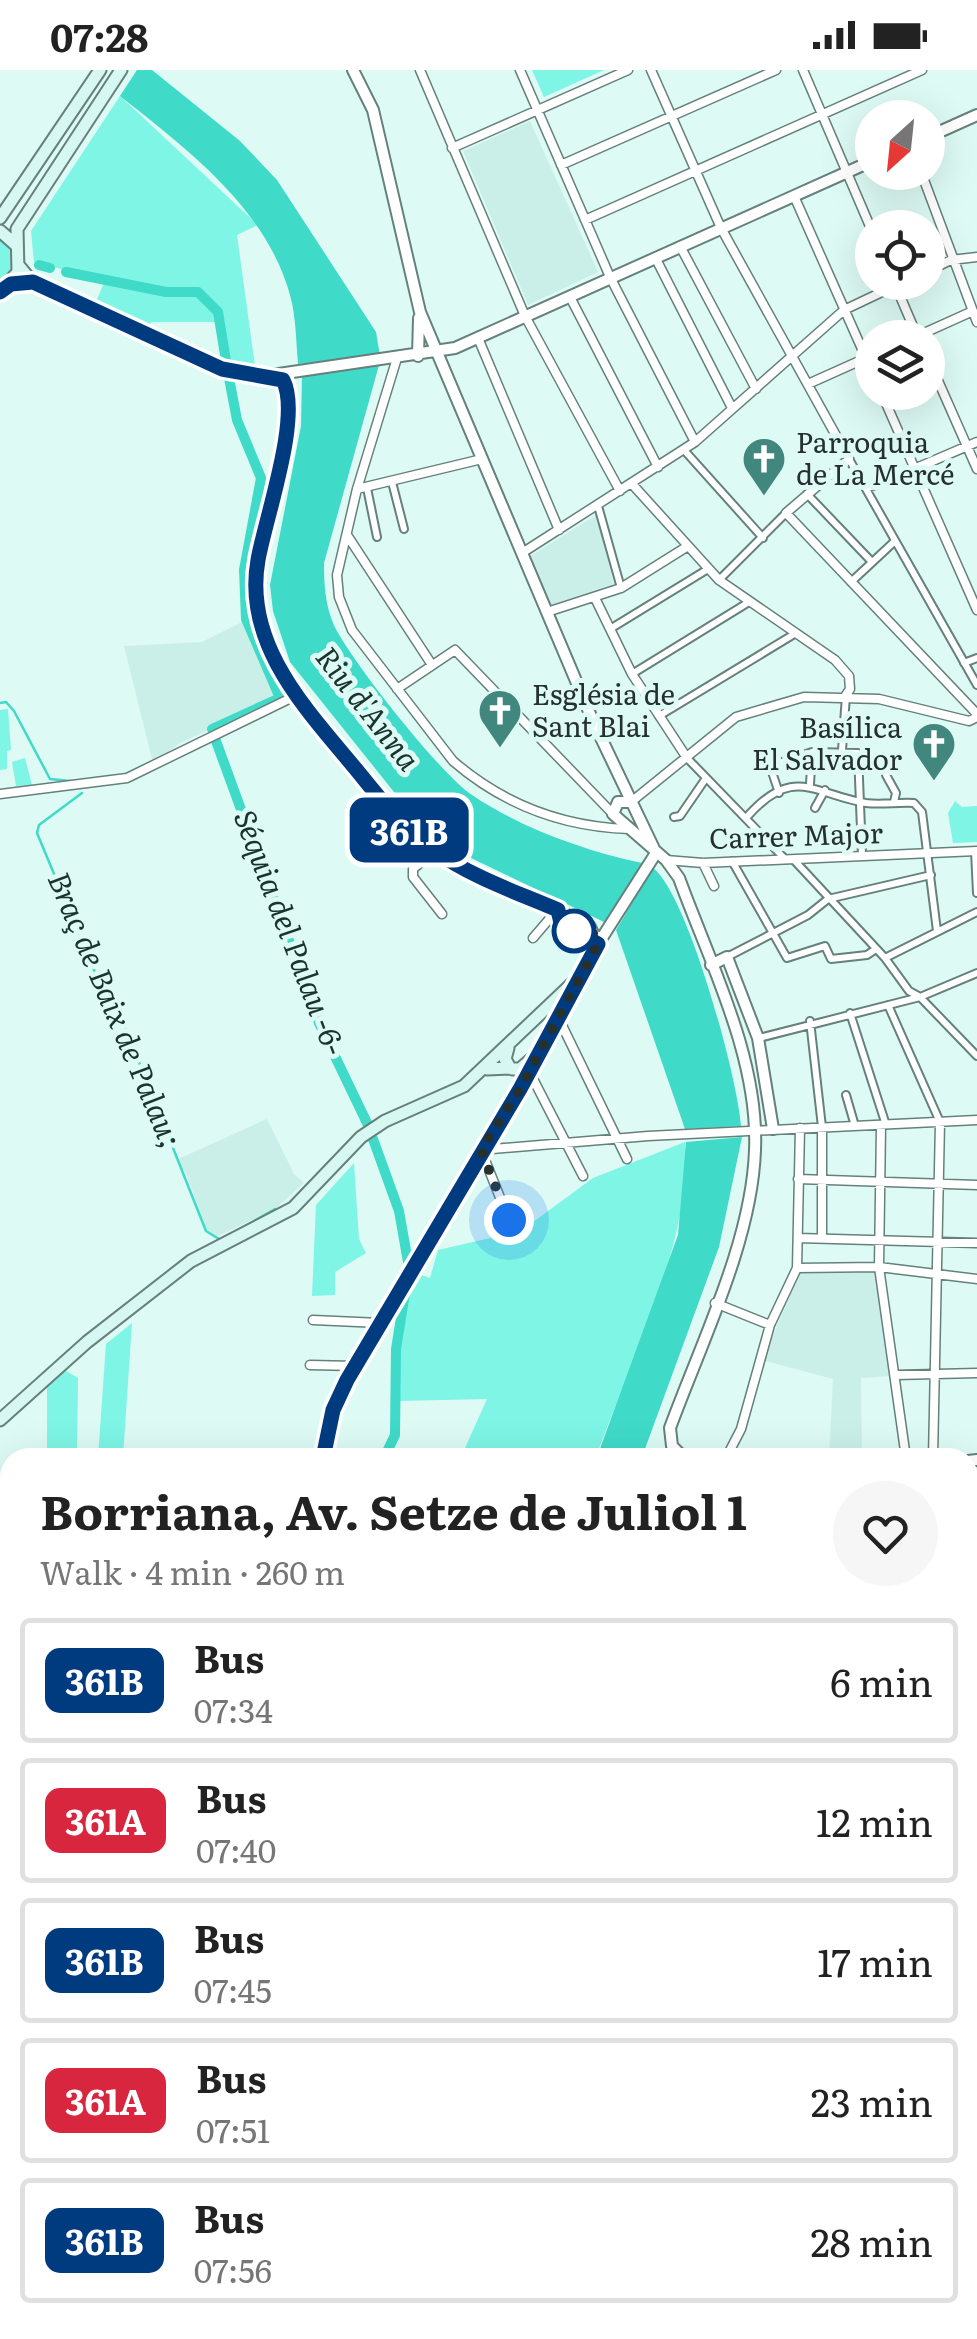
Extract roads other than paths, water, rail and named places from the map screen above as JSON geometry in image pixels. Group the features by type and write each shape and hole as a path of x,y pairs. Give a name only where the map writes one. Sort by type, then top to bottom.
{"main road":[{"path":"120,70 17,229 19,266 33,282 222,369 272,375 286,386 284,440 255,588 264,635 295,696 400,822 434,850 472,873 558,910"},
{"path":"2,212 97,74"},
{"path":"0,231 16,245"},
{"path":"6,288 19,266"},
{"path":"6,288 33,282"},
{"path":"484,1070 520,1070 536,1055 555,1011 598,944"},
{"path":"0,1420 88,1342 191,1261 293,1208 361,1137 385,1121 464,1086 509,1044 555,1011"},
{"path":"520,1036 533,1039 536,1055"},
{"path":"509,1044 505,1060 511,1069"}],"street":[{"path":"353,70 372,110 420,312 592,721 661,856"},
{"path":"420,70 525,316 620,491"},
{"path":"520,70 610,278 695,442"},
{"path":"452,148 628,70"},
{"path":"651,70 721,228 977,685"},
{"path":"561,165 776,70"},
{"path":"803,70 863,210"},
{"path":"585,220 922,70"},
{"path":"945,128 977,114"},
{"path":"272,375 380,358 438,354 855,168"},
{"path":"928,190 977,322"},
{"path":"794,196 855,331"},
{"path":"680,246 756,389"},
{"path":"945,263 977,256"},
{"path":"656,259 732,408"},
{"path":"570,296 658,467"},
{"path":"522,553 695,442 844,310 865,300"},
{"path":"945,324 975,310"},
{"path":"418,356 420,312"},
{"path":"478,338 559,530"},
{"path":"397,358 337,575 345,616 453,760 496,793 572,824 630,830 640,822 641,815"},
{"path":"808,384 855,363"},
{"path":"286,386 298,369"},
{"path":"945,396 977,469"},
{"path":"889,410 977,610"},
{"path":"866,489 977,442"},
{"path":"684,450 763,538"},
{"path":"362,489 482,458"},
{"path":"718,580 786,513 850,458"},
{"path":"392,482 404,529"},
{"path":"632,484 718,580 835,660 849,676 842,750"},
{"path":"362,489 377,536"},
{"path":"807,494 872,562"},
{"path":"598,506 621,588"},
{"path":"613,814 618,802 631,802 736,718 804,698 846,695 918,706 968,721 977,716 786,513"},
{"path":"346,534 432,665"},
{"path":"851,582 895,541"},
{"path":"546,612 621,588 688,546"},
{"path":"609,630 708,569"},
{"path":"595,598 632,674 704,780 789,859 876,949 908,992 920,996 977,1056"},
{"path":"632,674 749,602"},
{"path":"658,716 796,633"},
{"path":"397,688 455,650 679,878 711,965 740,1048 749,1131 742,1227 670,1428 674,1448"},
{"path":"964,663 977,658"},
{"path":"0,794 127,778 295,696"},
{"path":"538,736 592,721"},
{"path":"810,784 812,752"},
{"path":"779,793 770,766 812,752 858,753 862,856"},
{"path":"886,775 896,792 894,802"},
{"path":"674,816 680,816 704,780"},
{"path":"746,818 760,802 810,784 858,800 914,803 922,812 937,930"},
{"path":"815,808 826,790"},
{"path":"434,850 413,870 413,877 442,914"},
{"path":"976,851 977,894"},
{"name":"Carrer Major","path":"661,856 703,863 976,851"},
{"path":"532,938 558,910 590,927 598,944 648,864 661,856"},
{"path":"732,861 788,958 825,946 831,959 867,955 876,949"},
{"path":"703,863 714,886"},
{"path":"711,965 828,899 930,875"},
{"path":"884,958 977,912"},
{"path":"727,957 758,1038 773,1129"},
{"path":"740,1048 758,1038 810,1022 920,996 977,973"},
{"path":"888,1005 940,1122 933,1448"},
{"path":"555,1011 627,1159"},
{"path":"850,1013 884,1125 879,1266 905,1448"},
{"path":"810,1022 822,1127 822,1238"},
{"path":"326,1448 333,1410 355,1366 536,1055"},
{"path":"511,1069 512,1097"},
{"path":"530,1071 583,1176"},
{"path":"846,1095 855,1126"},
{"path":"481,1150 499,1145 565,1141 977,1120"},
{"path":"732,1448 742,1429 770,1324 797,1268 800,1128"},
{"path":"491,1132 499,1145"},
{"path":"481,1150 509,1220"},
{"path":"798,1179 977,1185"},
{"path":"798,1238 977,1243"},
{"path":"797,1268 879,1266 977,1279"},
{"path":"716,1304 770,1324"},
{"path":"313,1320 380,1323"},
{"path":"310,1365 355,1366"},
{"path":"896,1375 977,1373"}],"water":[{"path":"137,70 152,70 240,141 277,180 376,332 380,356 298,364 295,320 279,264 244,208 222,183 120,96"},
{"name":"Riu d'Anna","path":"379,365 324,563 333,623 396,714 472,795 554,837 642,863 606,923 467,856 432,831 398,797 290,662 273,611 270,585 301,426 302,373"},
{"path":"653,868 681,913 709,989 741,1126 685,1129 616,930"},
{"path":"742,1137 719,1247 645,1448 600,1448 678,1235 686,1142"}],"waterway":[{"name":"Séquia del Palau -6-","path":"39,265 50,268"},
{"name":"Séquia del Palau -6-","path":"66,272 166,292 198,292 218,312 226,361"},
{"name":"Séquia del Palau -6-","path":"212,729 280,698 246,619 244,570 261,478 237,420 229,378"},
{"name":"Braç de Baix de Palau;","path":"0,703 6,702 14,711 50,779 70,781"},
{"name":"Séquia del Palau -6-","path":"216,741 319,1023 367,1123"},
{"name":"Braç de Baix de Palau;","path":"82,793 39,825 37,833 102,989 121,1017 206,1231 219,1239"},
{"name":"Séquia del Palau -6-","path":"373,1139 399,1211 408,1262"},
{"path":"240,1229 275,1209"},
{"name":"Séquia del Palau -6-","path":"389,1448 395,1435 396,1349 405,1293"}],"place":[{"name":"Parroquia de La Mercé","path":"764,497"},
{"name":"Església de Sant Blai","path":"500,749"},
{"name":"Basílica El Salvador","path":"934,782"}]}
